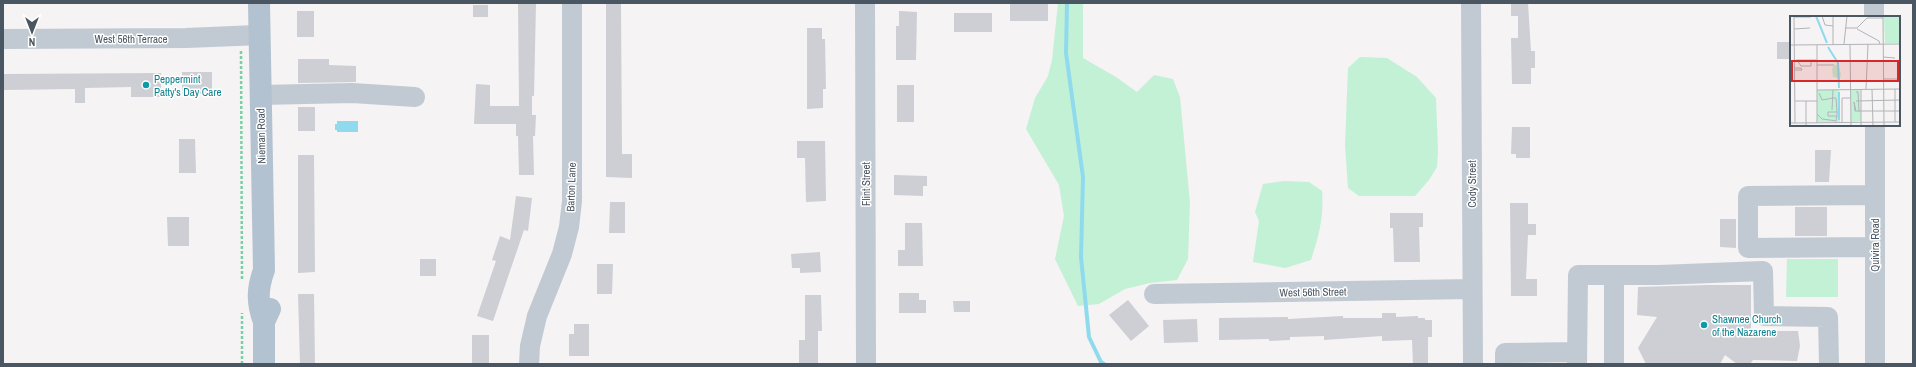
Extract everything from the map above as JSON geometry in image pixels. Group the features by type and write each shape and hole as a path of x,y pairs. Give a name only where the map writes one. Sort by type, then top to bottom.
{"main road":[{"name":"Nieman Road","path":"259,3 264,270 259,282 258,308 264,322 264,364"}],"street":[{"name":"Barton Lane","path":"529,364 530,346 537,316 562,254 569,227 572,201 572,3"},
{"name":"Flint Street","path":"865,3 866,364"},
{"name":"Cody Street","path":"1471,3 1473,364"},
{"path":"1874,3 1874,16"},
{"name":"West 56th Terrace","path":"3,39 186,38 259,35"},
{"path":"260,95 352,93 415,97"},
{"name":"Quivira Road","path":"1875,126 1875,364"},
{"path":"1875,195 1748,196 1748,248 1875,247"},
{"path":"1505,364 1506,353 1577,358 1578,275 1763,271 1764,316 1828,317 1829,364"},
{"path":"1614,275 1614,364"},
{"name":"West 56th Street","path":"1154,294 1472,289"}],"path":[{"path":"241,50 242,284"},
{"path":"242,308 242,364"}],"green space":[{"path":"1058,3 1083,3 1083,58 1116,77 1137,92 1154,75 1173,79 1180,97 1190,203 1188,259 1177,280 1150,283 1125,289 1099,304 1078,306 1055,259 1064,216 1059,185 1026,129 1035,98 1048,76 1052,60"},
{"path":"1360,57 1387,58 1417,77 1436,98 1438,152 1437,167 1429,180 1415,196 1359,196 1348,188 1345,145 1348,68"},
{"path":"1284,181 1309,182 1322,191 1320,226 1311,260 1285,268 1253,262 1259,221 1255,212 1263,184"},
{"path":"1787,259 1838,259 1838,297 1786,297"}],"water":[{"path":"337,121 358,121 358,132 337,132 337,130 335,130 335,124 337,124"}],"building":[{"path":"518,3 536,3 534,96 532,96 532,115 536,115 535,136 533,136 534,175 519,175 518,136 516,136 516,124 474,124 476,84 490,85 490,106 519,106"},
{"path":"606,3 621,3 622,154 632,154 632,178 606,177"},
{"path":"1010,3 1048,3 1048,21 1010,21"},
{"path":"1511,3 1528,3 1531,51 1535,51 1535,68 1531,68 1531,84 1512,84 1511,38 1518,38 1518,16 1511,16"},
{"path":"473,5 488,5 488,17 473,17"},
{"path":"297,11 314,11 314,37 297,37"},
{"path":"899,11 917,12 916,60 896,60 896,26 899,26"},
{"path":"954,13 992,13 992,32 954,32"},
{"path":"807,28 822,28 822,39 825,39 826,89 823,89 823,108 807,109"},
{"path":"1777,42 1790,42 1790,59 1777,59"},
{"path":"298,59 329,59 329,65 356,66 356,82 298,83"},
{"path":"182,72 212,72 212,94 182,94"},
{"path":"161,73 161,97 131,97 131,87 85,88 85,103 75,103 75,89 3,90 3,74"},
{"path":"897,85 914,85 914,122 897,122"},
{"path":"298,107 315,107 315,131 298,131"},
{"path":"1512,127 1530,127 1530,158 1516,158 1516,154 1511,154"},
{"path":"179,139 195,139 196,173 179,173"},
{"path":"797,141 825,141 826,201 806,202 805,158 797,158"},
{"path":"1815,150 1831,150 1829,182 1815,182"},
{"path":"298,155 314,155 315,272 298,273"},
{"path":"894,175 927,176 927,186 923,186 923,196 894,195"},
{"path":"516,196 532,198 528,231 524,230 493,321 477,316 496,261 492,260 500,236 510,240"},
{"path":"610,202 625,202 625,233 609,233"},
{"path":"1510,203 1528,203 1528,224 1536,224 1536,235 1528,235 1526,279 1537,279 1537,296 1511,296"},
{"path":"1795,207 1827,207 1827,236 1795,236"},
{"path":"1390,213 1423,213 1423,227 1419,227 1420,262 1394,262 1393,228 1390,228"},
{"path":"167,217 189,217 189,246 168,246"},
{"path":"1720,219 1736,219 1736,248 1720,247"},
{"path":"905,223 922,223 923,266 898,266 898,250 905,250"},
{"path":"820,252 821,272 800,273 800,268 792,268 791,254"},
{"path":"420,259 436,259 436,276 420,276"},
{"path":"597,264 613,264 612,294 597,294"},
{"name":"Shawnee Church of the Nazarene","path":"1751,285 1751,331 1798,331 1800,346 1797,361 1753,360 1750,364 1737,364 1725,355 1720,364 1646,364 1638,348 1657,317 1637,315 1638,287"},
{"path":"899,293 919,293 919,300 926,300 926,313 899,313"},
{"path":"298,294 314,294 315,364 300,364"},
{"path":"805,295 821,295 822,331 818,331 818,364 799,364 799,340 805,340"},
{"path":"1128,300 1149,326 1131,341 1109,315"},
{"path":"953,301 970,301 970,312 954,312"},
{"path":"1382,313 1396,313 1396,317 1418,316 1418,318 1425,318 1425,320 1432,320 1432,337 1428,337 1428,364 1413,364 1412,340 1382,341 1382,336 1324,340 1324,336 1290,337 1290,340 1269,341 1269,339 1219,340 1219,318 1288,317 1288,319 1343,316 1343,318 1382,318"},
{"path":"1197,319 1198,342 1164,343 1163,320"},
{"path":"574,324 589,324 589,356 569,356 569,334 574,334"},
{"path":"472,335 489,335 489,364 472,364"}],"waterway":[{"path":"1067,3 1066,53 1083,177 1081,257 1089,337 1101,362 1104,364"}],"place":[{"name":"Peppermint Patty's Day Care","path":"146,85"},
{"name":"Shawnee Church of the Nazarene","path":"1704,325"}]}
